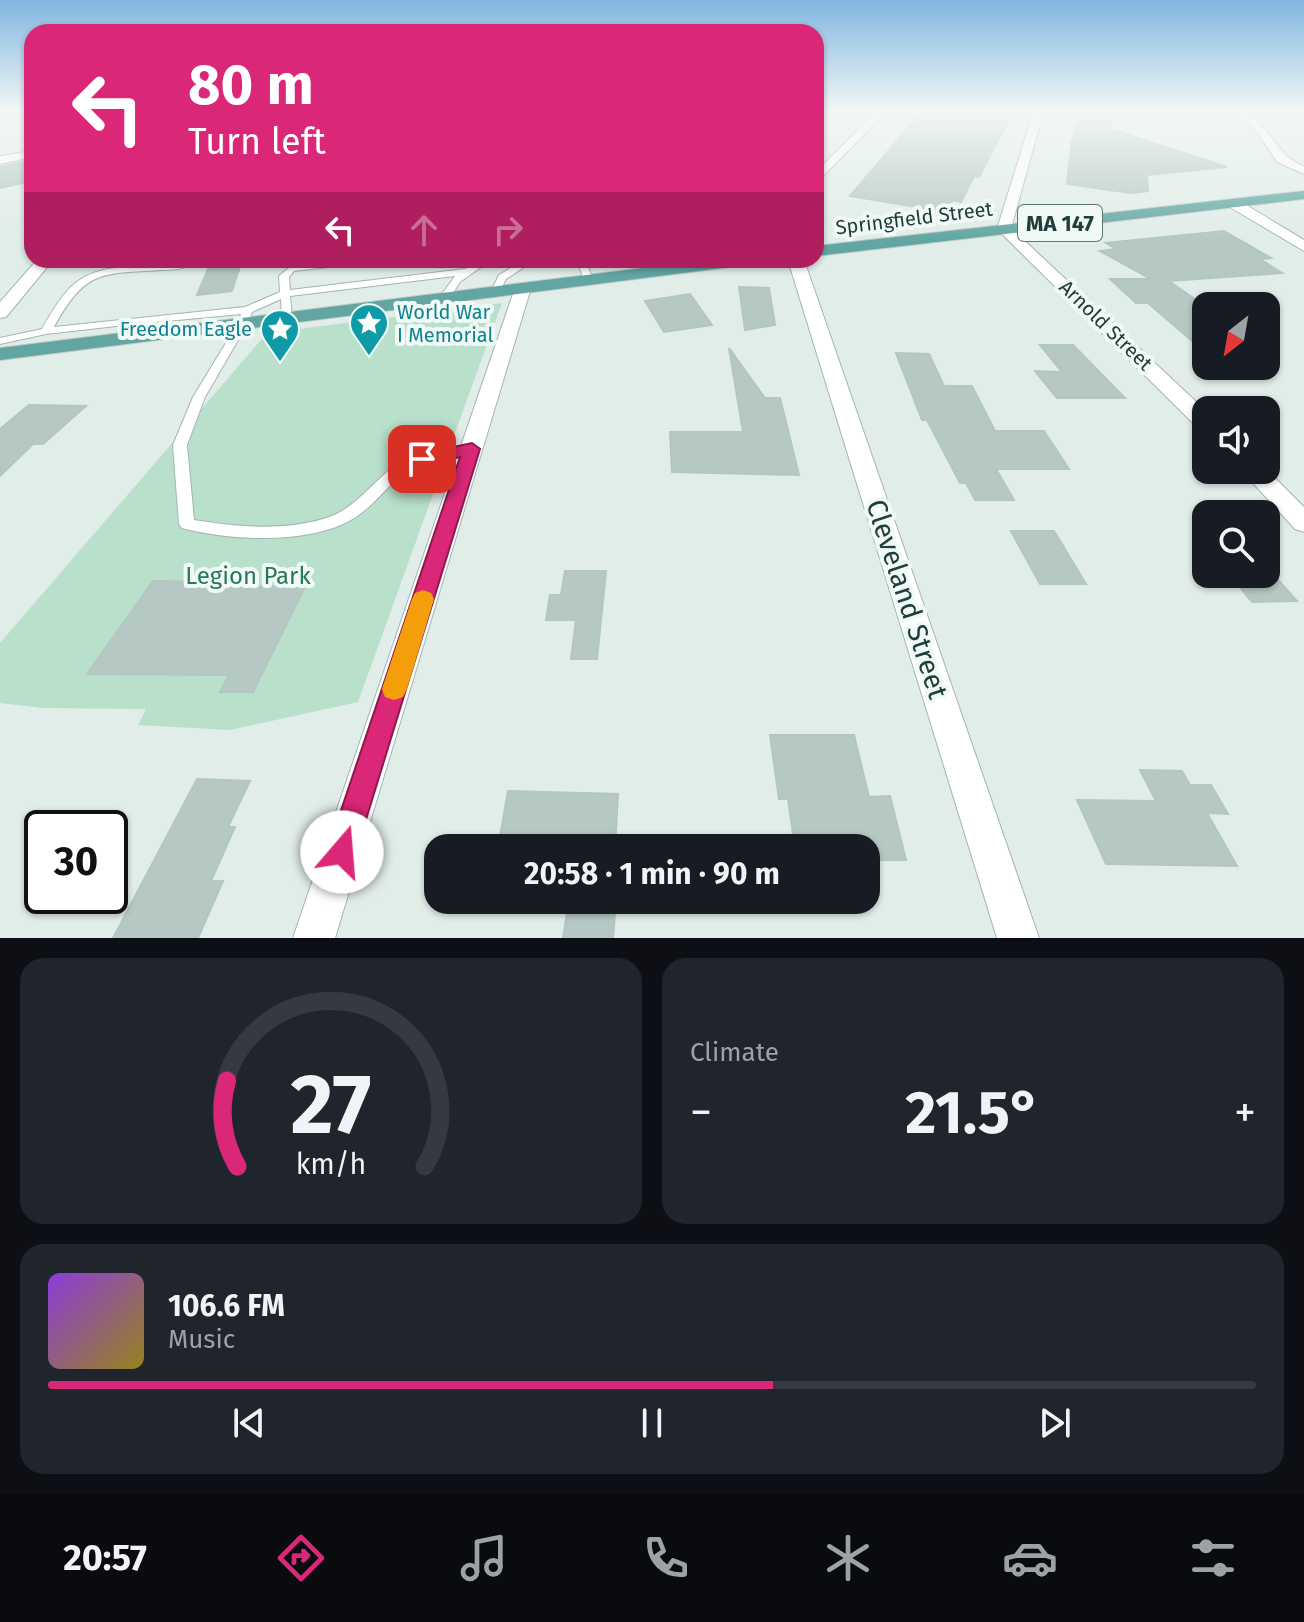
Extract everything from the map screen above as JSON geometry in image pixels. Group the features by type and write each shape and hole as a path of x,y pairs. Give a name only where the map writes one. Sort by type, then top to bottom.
{"main road":[{"name":"Springfield Street","path":"824,250 1304,195"},
{"path":"0,354 130,338 245,316 287,317 445,297 517,280 588,280 638,268"}],"street":[{"path":"824,171 840,154"},
{"path":"1004,229 1026,154"},
{"path":"1275,154 1290,166 1304,170"},
{"path":"0,160 24,156"},
{"path":"1233,203 1304,246"},
{"name":"Arnold Street","path":"1004,229 1192,410"},
{"path":"0,313 38,268"},
{"name":"Cleveland Street","path":"799,268 1018,938"},
{"path":"314,938 472,449 517,280"},
{"path":"1266,484 1304,523"}],"lane":[{"path":"46,331 77,282 108,270 146,268"},
{"path":"287,268 284,294 287,317"},
{"path":"445,297 456,280 474,268"},
{"path":"584,268 588,280"},
{"path":"0,341 46,331 142,320 245,316 284,294 468,272"},
{"path":"245,316 199,397 180,445 187,524 224,531 306,529 346,516 406,465 439,453 472,449"},
{"path":"130,338 142,320"}],"green space":[{"name":"Legion Park","path":"502,303 358,702 230,730 138,725 146,709 42,708 0,703 0,643 267,333"}],"building":[{"path":"886,154 991,154 979,177 974,176 961,202 953,200 947,212 850,196"},
{"path":"1071,154 1186,154 1227,167 1147,175 1148,191 1130,193 1067,184"},
{"path":"24,162 24,183 0,188 0,167"},
{"path":"1224,231 1271,258 1260,259 1282,273 1169,281 1192,297 1192,341 1148,303 1136,303 1110,279 1151,279 1100,251 1116,249 1106,243"},
{"path":"209,268 239,268 232,291 197,295"},
{"path":"739,287 769,288 775,325 745,330"},
{"path":"690,294 712,325 664,332 645,301"},
{"path":"1040,345 1073,345 1125,398 1057,398 1035,371 1062,372"},
{"path":"729,348 765,398 780,398 799,475 672,472 670,432 743,432"},
{"path":"896,353 929,354 944,386 972,386 995,431 1044,431 1069,469 996,469 1014,500 975,500 966,483 960,483 927,420 922,420"},
{"path":"29,405 86,406 43,444 33,444 0,476 0,429"},
{"path":"1011,531 1054,531 1086,584 1040,584"},
{"path":"565,571 606,571 597,659 571,659 576,620 546,620 550,595 561,595"},
{"path":"153,581 207,582 204,586 305,587 253,692 220,692 229,675 87,674"},
{"path":"1280,582 1297,601 1252,602 1240,588 1280,588"},
{"path":"770,735 854,735 869,797 890,796 906,860 880,860 880,834 793,834 788,799 779,799"},
{"path":"1140,770 1182,771 1190,785 1211,785 1228,814 1207,813 1237,866 1106,864 1077,800 1156,801"},
{"path":"197,779 250,781 228,827 235,827 211,881 223,881 198,938 113,938"},
{"path":"508,791 618,794 616,834 500,834"},
{"path":"567,914 615,914 613,938 563,938"}],"slow traffic":[{"path":"394,689 423,599"}],"place":[{"name":"World War I Memorial","path":"369,357"},
{"name":"Freedom Eagle","path":"280,363"}],"route":[{"path":"342,852 472,449 439,453 422,459"}]}
